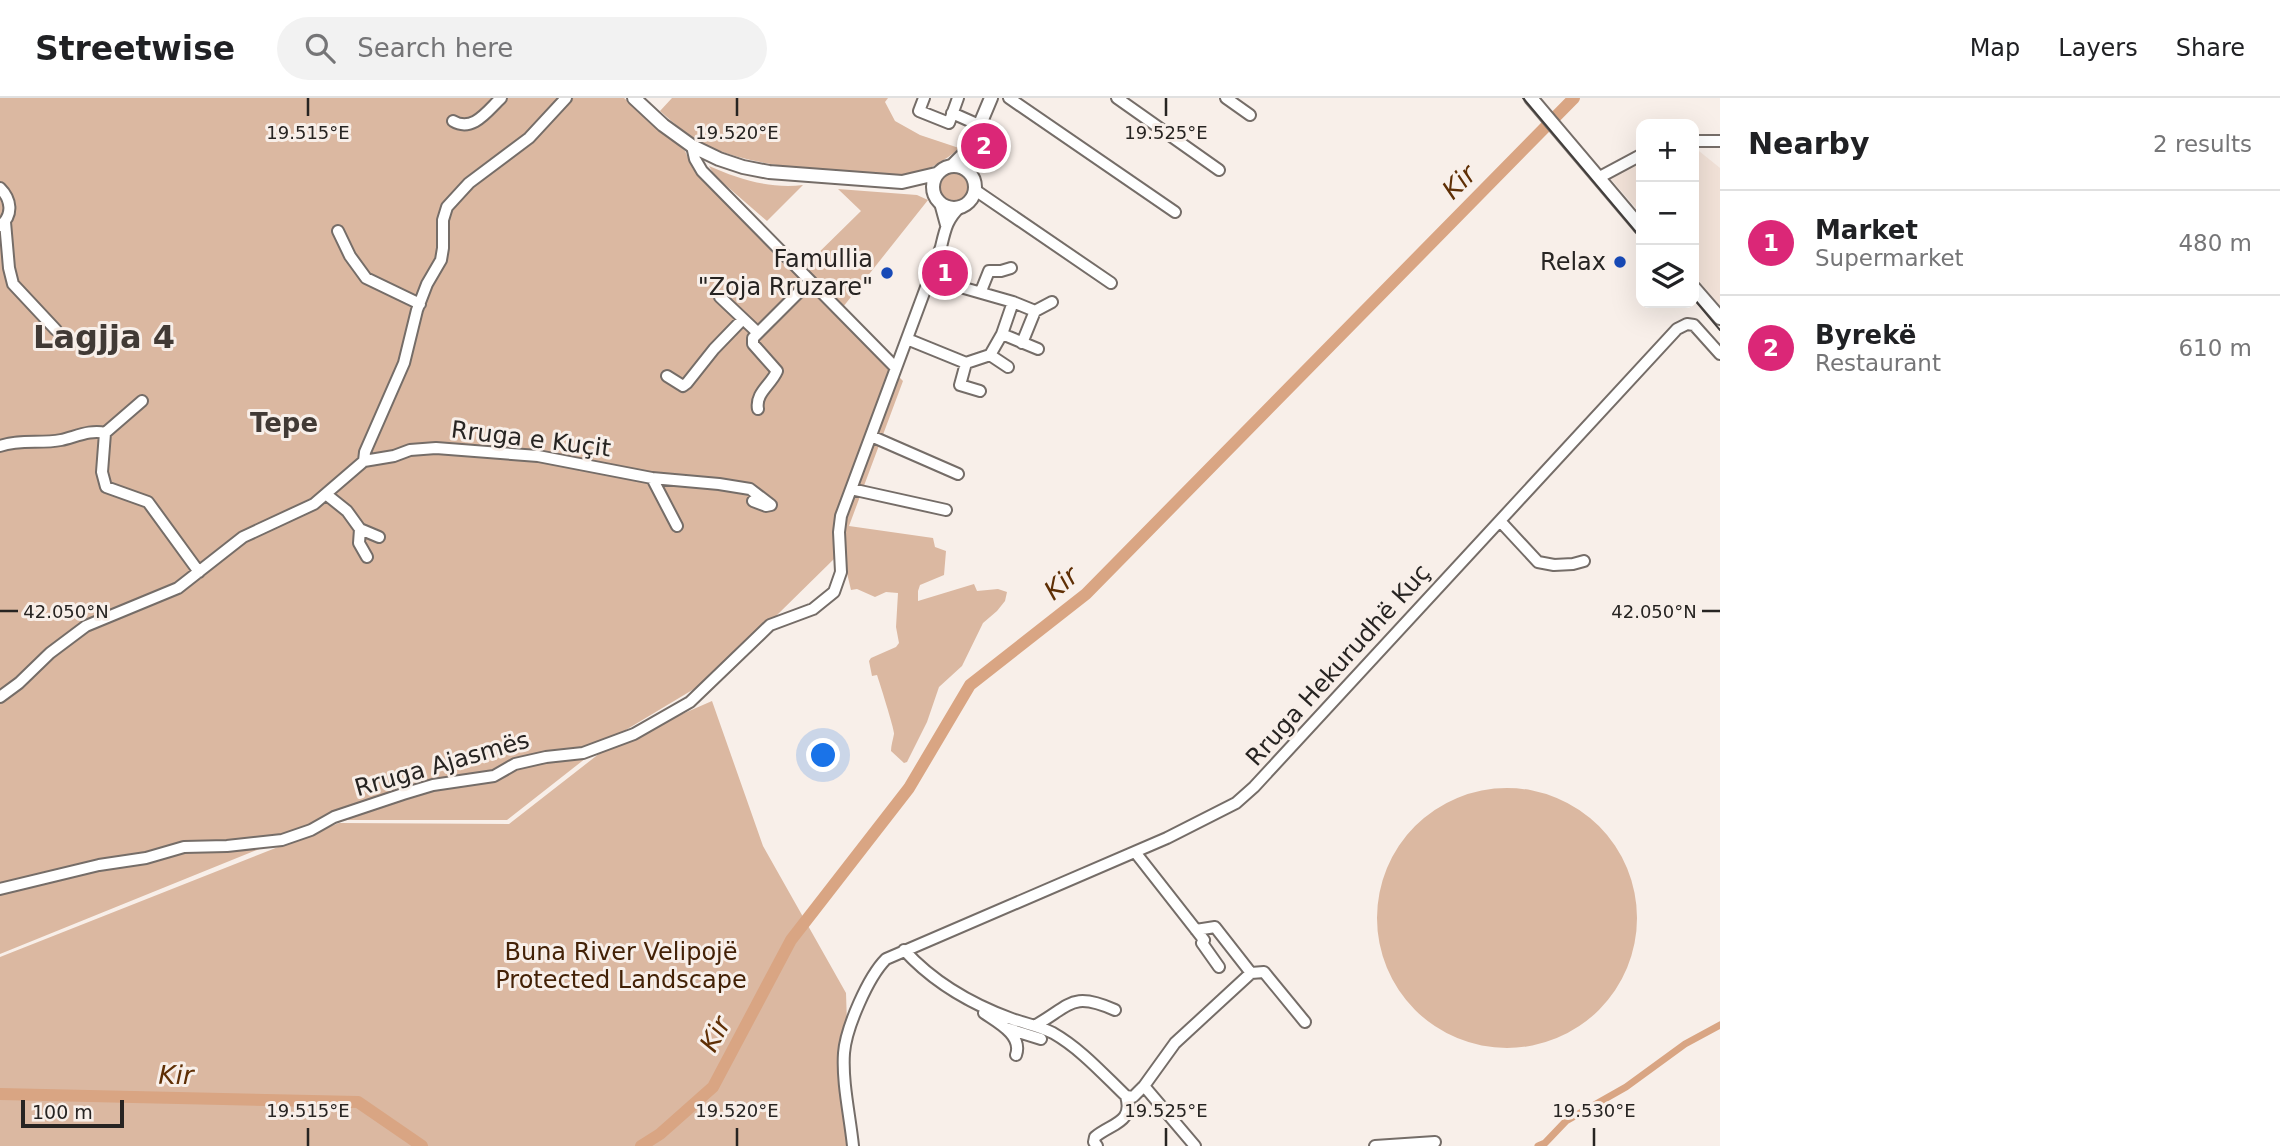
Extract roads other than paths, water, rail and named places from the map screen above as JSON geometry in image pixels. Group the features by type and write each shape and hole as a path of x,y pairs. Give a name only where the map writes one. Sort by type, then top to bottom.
{"main road":[{"path":"634,98 663,125 692,146 719,159 769,172 909,182 936,174 943,168 962,167 974,181 975,190 972,198 960,207 947,207 909,182"},
{"path":"969,173 970,149 990,98"},
{"path":"1531,98 1636,222"},
{"path":"953,166 970,149"},
{"path":"936,174 933,182 938,201"},
{"path":"1699,294 1720,318"}],"street":[{"path":"453,121 460,125 473,123 501,98"},
{"path":"0,697 56,648 86,626 128,607 169,593 243,537 296,513 327,495 364,461 365,452 404,363 420,304 441,260 444,212 469,183 529,138 566,98"},
{"path":"924,98 919,111 949,123 958,98"},
{"path":"1009,98 1175,212"},
{"path":"1117,98 1219,170"},
{"path":"1226,98 1250,115"},
{"path":"952,113 979,125"},
{"path":"1699,141 1720,141"},
{"path":"692,146 702,171 896,368"},
{"path":"1598,178 1636,158"},
{"path":"0,188 9,199 10,205 3,224 13,284 55,330"},
{"path":"975,190 1111,283"},
{"path":"938,201 946,225"},
{"path":"946,510 851,489 941,247 946,225 960,207"},
{"path":"338,231 350,256 366,278 420,304"},
{"path":"981,291 989,271 1011,268"},
{"path":"930,276 1035,311"},
{"path":"758,409 757,399 776,371 753,344 753,338 810,281"},
{"path":"720,297 757,332"},
{"path":"907,340 966,363 990,355 1002,334 1013,302"},
{"path":"1023,343 1035,311 1052,302"},
{"path":"667,376 683,386 687,383 743,319"},
{"name":"Rruga Hekurudhë Kuç","path":"853,1146 844,1062 845,1044 856,1010 871,980 886,959 1135,852 1229,807 1248,793 1677,329 1687,324 1694,325 1720,354"},
{"path":"1002,334 1038,349"},
{"path":"990,355 1008,367"},
{"path":"966,363 960,385 980,391"},
{"path":"142,401 105,433 102,472 106,487 148,502 200,572"},
{"path":"0,446 105,433"},
{"path":"871,436 958,474"},
{"name":"Rruga e Kuçit","path":"364,461 380,460 410,450 453,449 548,457 652,478 750,489 771,505 753,501"},
{"path":"652,478 677,526"},
{"name":"Rruga Ajasmës","path":"0,889 109,863 146,858 184,847 228,846 282,840 311,830 334,817 424,788 494,776 522,762 583,753 654,724 690,702 770,625 821,604 834,592 841,572 838,532 851,489"},
{"path":"327,495 347,511 360,529 379,537"},
{"path":"1500,521 1538,562 1554,565 1584,561"},
{"path":"360,529 359,543 367,557"},
{"path":"1135,852 1204,940 1202,943 1219,967"},
{"path":"1196,930 1215,927 1251,973"},
{"path":"904,950 945,986 1006,1028 1041,1038"},
{"path":"1126,1096 1133,1097 1175,1042 1251,973 1264,972 1305,1022"},
{"path":"1036,1025 1073,1000 1097,1002 1115,1010"},
{"path":"968,1001 1014,1020 1036,1025 1055,1035 1093,1062 1126,1096 1128,1112 1124,1118 1095,1137 1097,1146"},
{"path":"1006,1028 1018,1049 1016,1055"},
{"path":"1144,1086 1195,1146"},
{"path":"1375,1146 1434,1142"}],"waterway":[{"name":"Kir","path":"641,1146 660,1134 713,1087 791,940 909,788 970,685 1086,594 1574,98"},
{"path":"1538,1146 1545,1143 1566,1121 1626,1087 1685,1044 1720,1025"},
{"name":"Kir","path":"0,1094 358,1102 422,1146"}],"railway":[{"path":"1523,98 1636,232"},
{"path":"1699,305 1720,330"}],"place":[{"name":"Byrekë","path":"984,146"},
{"name":"Relax","path":"1620,262"},
{"name":"Famullia \"Zoja Rruzare\"","path":"887,273"},
{"name":"Market","path":"945,273"}],"district":[{"name":"Lagjja 4","path":"104,337"},
{"name":"Tepe","path":"284,423"}],"park label":[{"name":"Buna River Velipojë Protected Landscape","path":"621,966"}]}
